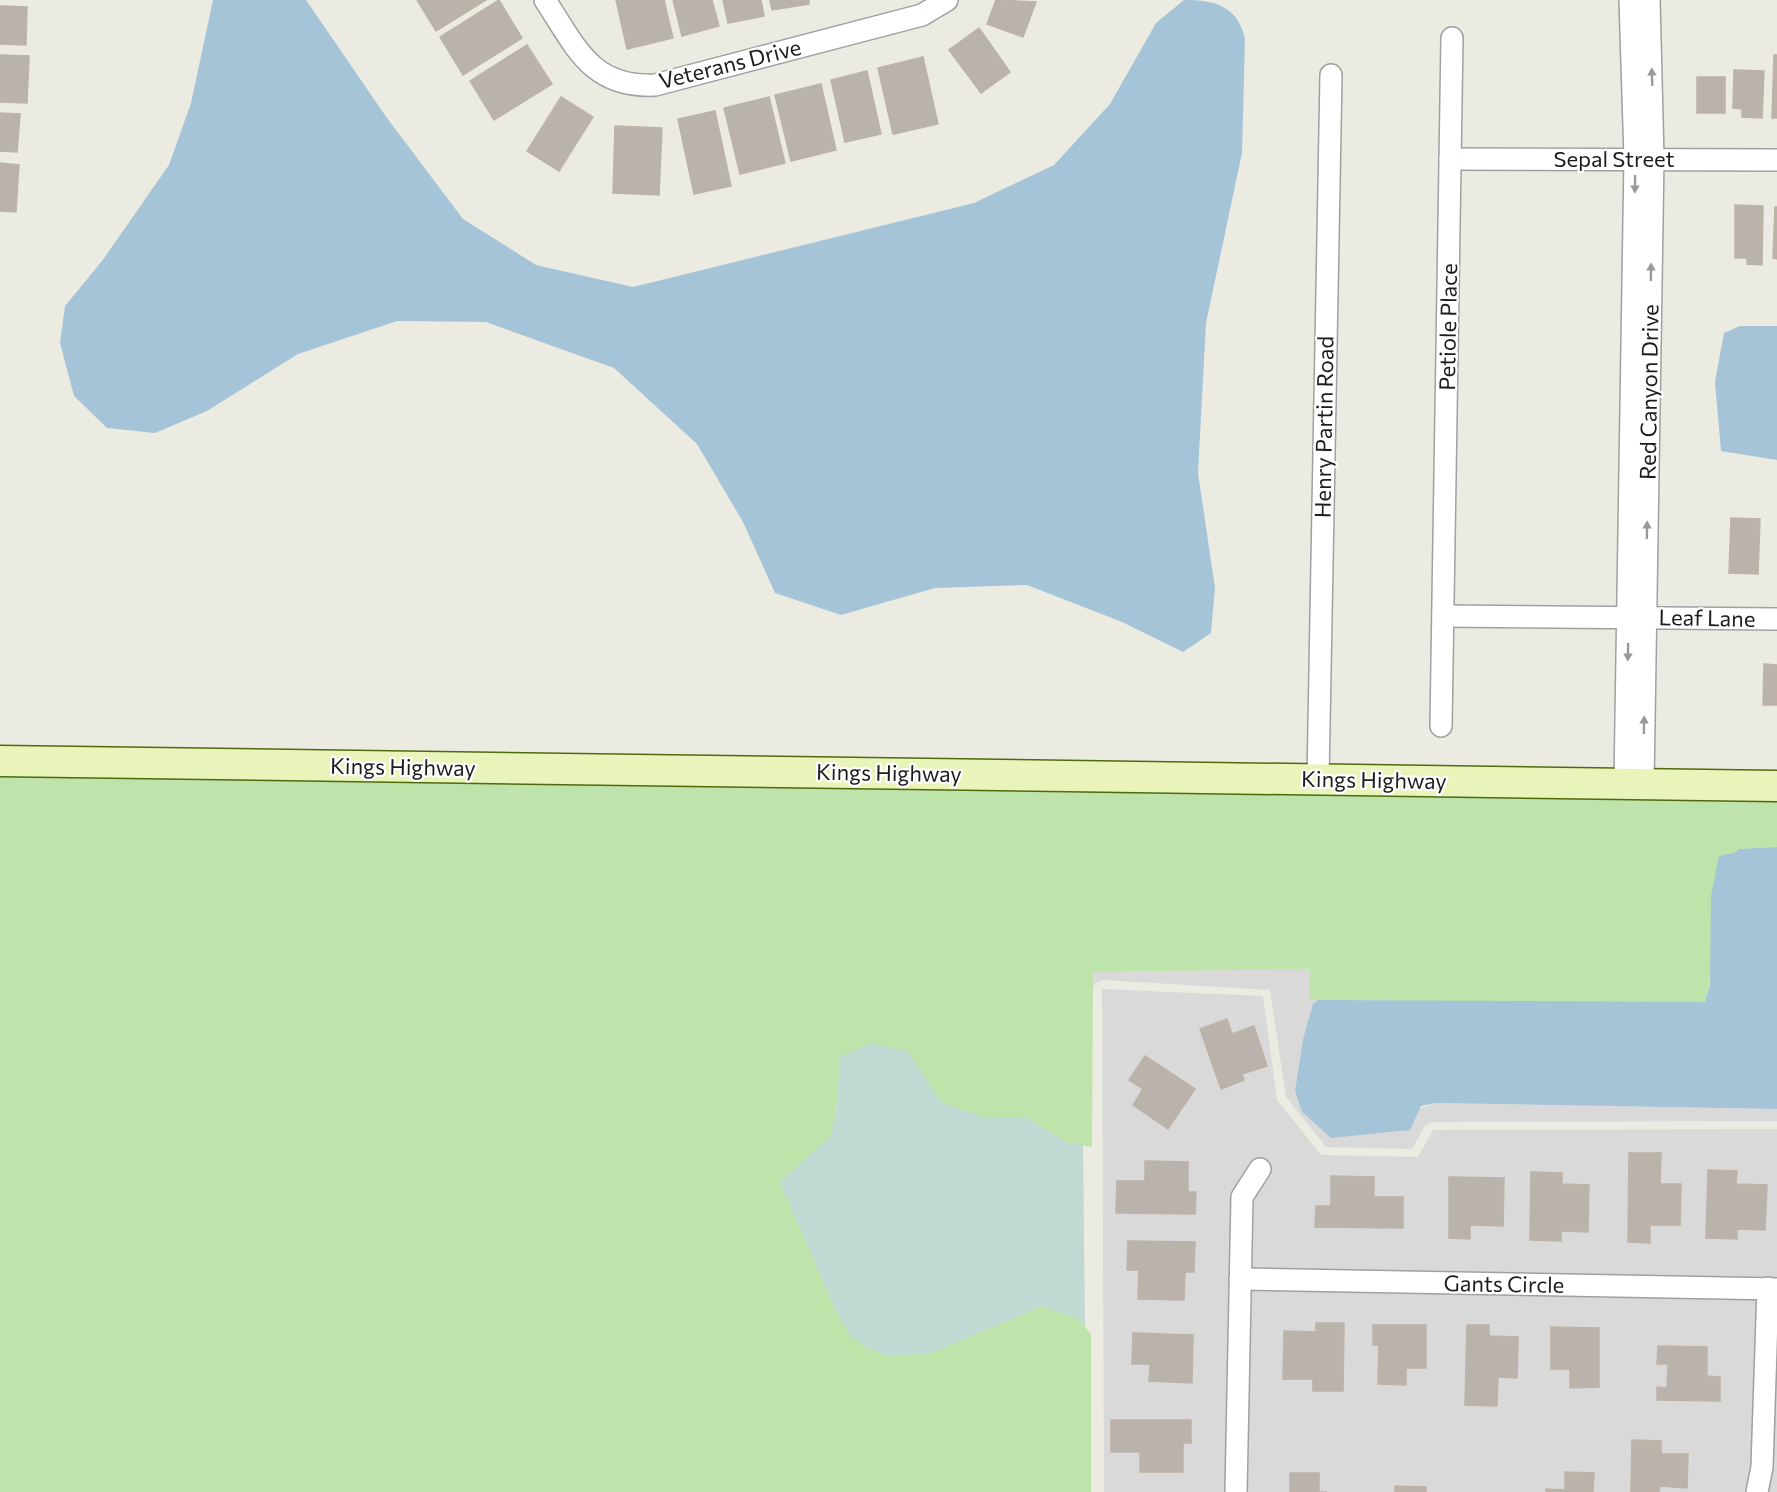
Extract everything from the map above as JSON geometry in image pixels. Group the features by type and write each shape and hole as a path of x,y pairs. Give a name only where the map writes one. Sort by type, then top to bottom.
{"street":[{"name":"Veterans Drive","path":"545,0 581,54 599,73 633,86 656,85 922,15 946,0"},
{"name":"Red Canyon Drive","path":"1630,0 1644,158"},
{"name":"Red Canyon Drive","path":"1634,783 1648,0"},
{"name":"Petiole Place","path":"1441,726 1452,38"},
{"name":"Henry Partin Road","path":"1318,779 1331,75"},
{"name":"Sepal Street","path":"1450,159 1777,160"},
{"path":"1443,616 1637,616"},
{"name":"Leaf Lane","path":"1637,616 1777,619"},
{"name":"Kings Highway","path":"0,761 1777,786"},
{"path":"1236,1492 1242,1197 1260,1169"},
{"name":"Gants Circle","path":"1240,1279 1773,1289 1762,1467 1757,1492"}],"shaded area":[{"path":"213,0 306,0 387,118 463,219 536,265 633,287 974,203 1054,165 1110,104 1156,23 1184,0 1205,1 1223,7 1236,19 1245,38 1242,153 1206,323 1198,473 1215,588 1211,633 1183,652 1122,622 1027,585 935,588 841,615 775,593 743,522 697,444 614,368 486,322 397,321 298,354 207,411 155,433 107,428 74,396 60,343 65,306 102,261 169,165 191,103"},
{"path":"1740,326 1777,326 1777,460 1721,451 1715,382 1724,333"},
{"path":"1777,847 1777,1109 1436,1103 1421,1106 1410,1130 1331,1138 1302,1112 1295,1091 1303,1039 1313,1004 1318,1000 1705,1002 1710,984 1711,896 1719,856 1737,852 1738,849"},
{"path":"1311,969 1311,999 1318,1000 1313,1004 1303,1039 1295,1091 1302,1112 1331,1138 1436,1103 1777,1109 1777,1121 1433,1122 1425,1126 1412,1149 1326,1147 1286,1097 1270,990 1103,980 1095,983 1093,988 1093,972"},
{"path":"1102,989 1263,996 1277,1100 1321,1155 1418,1157 1433,1130 1777,1129 1777,1492 1104,1492"},
{"path":"871,1043 908,1052 941,1102 984,1118 1026,1118 1069,1143 1083,1145 1085,1326 1079,1319 1042,1306 931,1353 888,1356 864,1346 849,1334 834,1306 780,1182 830,1137 836,1113 840,1057"}],"green space":[{"path":"0,771 1777,798 1777,847 1738,849 1705,1003 1310,1000 1310,969 1093,972 1092,1147 1069,1143 1026,1118 983,1118 941,1102 926,1080 840,1057 836,1113 830,1137 780,1182 834,1306 849,1333 864,1346 888,1356 931,1353 1042,1306 1079,1319 1091,1334 1091,1492 0,1492"}],"building":[{"path":"417,0 486,0 436,31"},
{"path":"499,0 522,38 463,75 440,37"},
{"path":"616,0 664,0 673,38 627,49"},
{"path":"673,0 712,0 719,26 682,36"},
{"path":"723,0 761,0 764,16 728,23"},
{"path":"770,0 809,0 809,4 772,10"},
{"path":"996,0 1036,2 1023,37 987,24"},
{"path":"0,6 27,7 26,45 0,44"},
{"path":"979,28 1010,72 981,93 949,50"},
{"path":"527,45 552,84 494,120 470,81"},
{"path":"0,55 29,56 27,103 0,102"},
{"path":"1774,55 1777,55 1777,118 1772,118"},
{"path":"923,57 938,124 893,134 878,68"},
{"path":"1734,70 1764,71 1762,118 1742,117 1742,109 1733,108"},
{"path":"867,71 881,134 845,142 831,80"},
{"path":"1697,77 1725,77 1725,113 1697,113"},
{"path":"821,84 836,150 791,161 775,95"},
{"path":"561,97 593,117 559,171 527,151"},
{"path":"769,97 785,163 740,174 724,108"},
{"path":"715,111 731,186 694,194 678,119"},
{"path":"0,113 20,114 17,152 0,151"},
{"path":"615,126 662,128 659,195 613,193"},
{"path":"0,163 19,165 16,212 0,211"},
{"path":"1735,205 1763,206 1762,265 1747,264 1747,258 1735,258"},
{"path":"1775,207 1777,207 1777,259 1773,258"},
{"path":"1731,518 1760,519 1758,574 1729,573"},
{"path":"1764,664 1777,665 1777,705 1763,705"},
{"path":"1227,1019 1232,1034 1254,1026 1267,1066 1242,1074 1244,1080 1221,1089 1200,1029"},
{"path":"1145,1056 1195,1089 1168,1129 1133,1105 1143,1089 1129,1080"},
{"path":"1629,1153 1661,1153 1660,1184 1681,1184 1680,1225 1650,1225 1650,1243 1628,1242"},
{"path":"1145,1161 1188,1162 1188,1192 1196,1192 1195,1214 1116,1213 1117,1181 1145,1181"},
{"path":"1708,1170 1737,1171 1736,1184 1767,1185 1765,1230 1737,1229 1737,1239 1706,1238"},
{"path":"1531,1172 1562,1173 1562,1184 1589,1185 1588,1232 1561,1231 1561,1241 1530,1240"},
{"path":"1331,1176 1374,1177 1374,1197 1403,1197 1403,1228 1315,1227 1316,1206 1331,1206"},
{"path":"1449,1177 1504,1178 1503,1226 1470,1225 1470,1239 1449,1238"},
{"path":"1128,1241 1195,1242 1194,1272 1185,1272 1184,1300 1138,1299 1139,1270 1127,1270"},
{"path":"1316,1323 1344,1323 1343,1391 1313,1391 1313,1379 1283,1379 1284,1331 1316,1332"},
{"path":"1373,1325 1426,1325 1426,1368 1406,1368 1406,1385 1378,1384 1379,1345 1373,1345"},
{"path":"1467,1325 1489,1325 1489,1336 1518,1337 1517,1378 1498,1377 1497,1406 1465,1405"},
{"path":"1551,1327 1599,1328 1599,1387 1570,1388 1570,1369 1551,1369"},
{"path":"1133,1333 1193,1335 1192,1383 1149,1381 1150,1364 1132,1364"},
{"path":"1658,1346 1707,1347 1707,1376 1720,1377 1720,1401 1657,1400 1657,1387 1667,1388 1668,1364 1657,1364"},
{"path":"1111,1420 1191,1420 1191,1443 1183,1443 1183,1472 1140,1472 1140,1452 1111,1452"},
{"path":"1632,1440 1661,1441 1661,1454 1688,1454 1687,1488 1660,1486 1659,1492 1631,1492"},
{"path":"1565,1472 1594,1473 1593,1492 1546,1492 1546,1489 1565,1490"},
{"path":"1290,1473 1319,1473 1319,1492 1290,1492"},
{"path":"1395,1486 1426,1487 1426,1492 1395,1492"}]}
